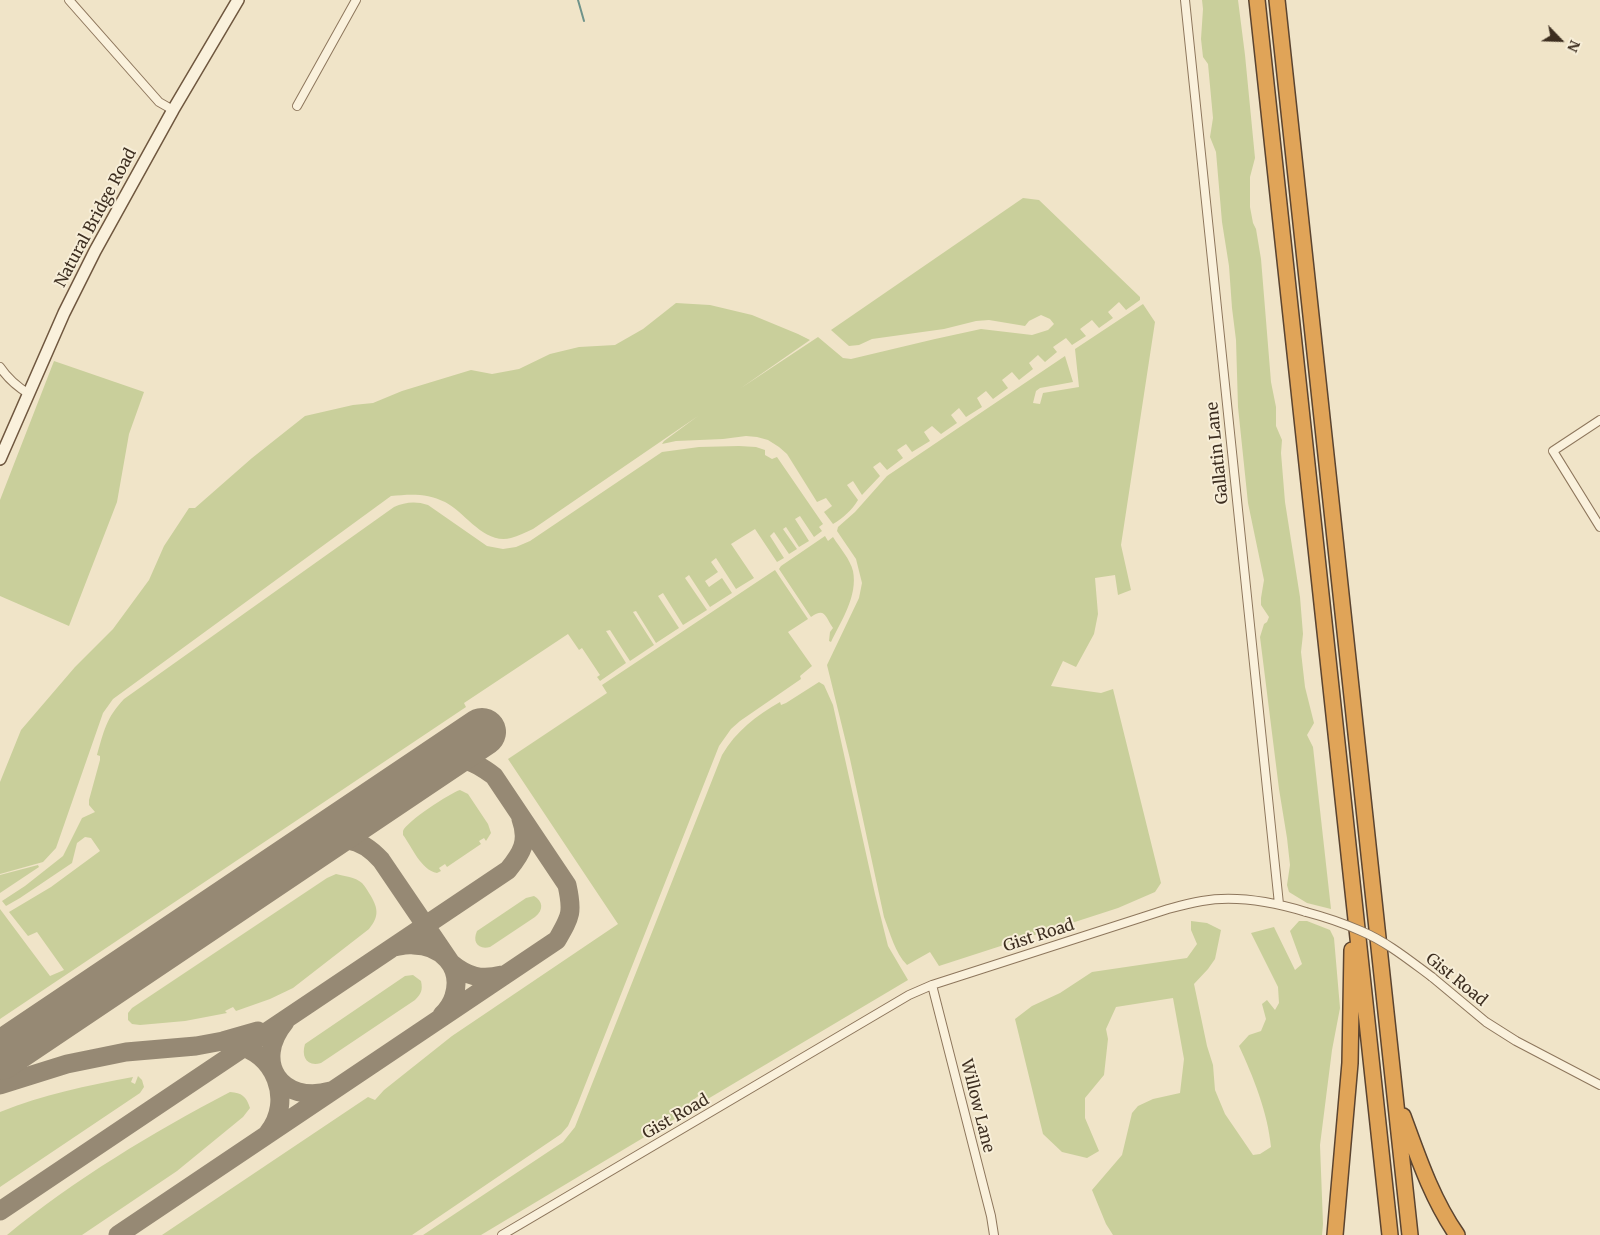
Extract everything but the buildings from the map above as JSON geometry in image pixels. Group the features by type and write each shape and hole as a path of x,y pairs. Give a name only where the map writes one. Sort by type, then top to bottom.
{"highway":[{"path":"1257,0 1390,1235"},
{"path":"1277,0 1410,1235"},
{"path":"1337,1235 1350,1063 1354,899"},
{"path":"1395,1094 1429,1185 1448,1222 1457,1235"}],"main road":[{"name":"Natural Bridge Road","path":"0,459 4,439 29,394 73,295 173,110 238,0"}],"street":[{"path":"69,0 159,102 173,110"},
{"path":"297,106 356,0"},
{"name":"Gallatin Lane","path":"1185,0 1278,904"},
{"path":"0,367 16,386 29,394"},
{"path":"1600,420 1553,450 1600,527"},
{"name":"Gist Road","path":"502,1235 909,995 932,985 1168,909 1203,901 1226,899 1254,900 1278,904 1336,921 1361,931 1395,950 1432,977 1486,1022 1516,1042 1600,1085"},
{"name":"Willow Lane","path":"932,985 991,1216 994,1235"}],"green space":[{"path":"1202,0 1238,0 1255,158 1250,177 1250,207 1261,259 1271,382 1276,407 1276,426 1282,440 1281,453 1285,502 1300,597 1303,634 1301,652 1305,687 1314,723 1307,735 1313,747 1331,909 1307,903 1289,892 1287,885 1290,865 1260,637 1264,624 1269,617 1261,605 1264,580 1248,503 1238,407 1236,340 1229,266 1222,222 1216,152 1210,137 1213,118 1208,64 1203,57 1201,39"},
{"path":"1023,198 1039,200 1140,297 1140,300 1126,310 1119,302 1108,312 1113,318 1099,328 1092,320 1080,329 1086,336 1072,345 1066,338 1053,347 1057,352 1045,362 1038,355 1029,363 1033,369 1019,380 1012,372 1002,380 1008,388 993,399 986,391 977,398 982,407 966,417 959,408 951,415 957,423 941,434 932,426 924,432 930,441 912,452 906,444 897,450 903,458 887,470 880,462 873,467 880,476 862,495 853,481 847,485 858,500 837,522 833,524 824,512 832,506 826,498 817,502 787,454 768,440 746,436 676,441 662,444 698,416 533,529 511,538 501,539 492,537 445,502 438,499 418,495 391,496 113,699 103,713 56,848 43,862 0,874 0,782 21,730 75,667 113,629 149,580 164,546 189,508 195,508 252,458 305,416 353,405 373,403 402,391 471,370 492,374 519,369 550,354 579,347 615,345 643,329 676,303 710,305 752,315 810,340 741,388 818,337 843,358 851,359 981,329 1032,335 1048,330 1054,324 1050,319 1041,315 1029,321 1025,326 989,320 976,321 944,329 872,339 859,345 849,346 831,330"},
{"path":"1143,304 1155,322 1121,545 1131,590 1118,595 1115,575 1095,578 1098,614 1094,634 1076,667 1063,661 1051,686 1101,693 1113,689 1161,883 1155,892 1118,908 939,966 930,952 907,965 896,949 884,917 850,759 827,665 859,598 862,583 856,559 837,531 838,527 855,512 887,476 1065,356 1073,382 1040,388 1036,391 1033,403 1040,404 1043,393 1079,387 1075,349"},
{"path":"54,361 144,392 129,434 117,502 69,626 0,596 0,500"},
{"path":"699,447 756,447 765,450 765,455 772,459 777,457 823,524 819,527 822,531 814,537 800,516 795,519 809,541 799,547 786,527 783,529 797,549 789,554 774,532 770,536 784,558 777,562 755,529 731,544 754,578 736,589 716,558 711,562 718,572 705,581 709,587 722,578 732,593 710,607 689,575 685,578 707,610 683,625 663,593 658,596 679,628 656,643 636,611 633,612 654,645 630,661 610,630 606,631 626,663 600,681 597,677 600,675 582,648 579,650 568,634 464,703 466,707 0,1019 0,909 50,976 64,970 37,932 28,936 9,912 51,887 100,851 91,838 85,837 77,843 72,863 6,906 2,901 25,886 63,856 82,818 95,812 89,805 89,800 100,760 100,756 97,755 109,719 124,699 394,507 411,503 428,505 487,546 503,549 516,547 530,541 662,452"},
{"path":"825,536 828,541 833,537 852,567 854,580 848,608 831,642 829,641 830,632 833,628 824,614 819,613 811,617 779,569"},
{"path":"775,570 808,619 788,632 812,666 800,676 801,679 740,721 731,729 719,746 578,1103 568,1126 561,1134 412,1235 162,1235 368,1097 375,1100 384,1090 452,1036 618,924 508,759 607,693 602,685"},
{"path":"819,682 824,685 833,705 888,946 908,980 706,1100 701,1094 693,1100 698,1105 481,1235 423,1235 563,1142 575,1127 722,755 740,731 755,719 780,702 781,705 786,703"},
{"path":"460,790 468,794 488,824 491,833 486,841 484,838 479,841 481,844 447,867 445,864 439,868 441,871 437,873 426,867 417,857 403,835 403,831 412,821 429,808"},
{"path":"38,865 39,867 0,893 0,875"},
{"path":"336,874 353,878 363,884 376,907 375,920 369,929 293,988 270,999 236,1011 233,1007 225,1011 227,1013 185,1021 140,1025 132,1024 128,1020 128,1013 132,1008 327,878"},
{"path":"534,896 541,903 541,909 535,917 490,947 486,948 477,944 475,939 477,931 526,898"},
{"path":"1191,921 1207,923 1221,930 1215,959 1194,984 1207,1046 1213,1065 1215,1090 1225,1114 1253,1155 1260,1154 1271,1147 1263,1108 1239,1046 1249,1035 1261,1031 1266,1019 1262,1004 1267,1000 1275,1010 1279,1003 1278,987 1251,933 1274,927 1295,970 1302,964 1290,931 1299,921 1307,921 1330,930 1334,938 1340,1008 1332,1050 1320,1145 1322,1235 1113,1235 1106,1224 1092,1190 1122,1155 1132,1113 1138,1106 1153,1099 1180,1093 1184,1059 1173,998 1116,1007 1106,1029 1108,1039 1104,1075 1085,1098 1085,1118 1099,1151 1087,1158 1062,1152 1043,1134 1015,1019 1032,1006 1060,993 1092,972 1187,958 1197,944 1191,930"},
{"path":"413,975 422,984 421,992 415,1000 321,1063 312,1064 306,1060 304,1053 305,1044 405,976"},
{"path":"138,1076 142,1080 144,1087 140,1093 0,1187 0,1112 65,1091 133,1077 131,1082 135,1084"},
{"path":"230,1092 241,1094 247,1101 250,1108 243,1117 177,1171 82,1235 7,1235 33,1214 115,1158"}],"waterway":[{"path":"578,0 584,21"}],"taxiway":[{"path":"118,1235 557,940 570,914 567,885 494,776 472,762 453,760 435,764"},
{"path":"0,1211 508,870 523,846 524,834 521,819"},
{"path":"311,848 340,840 348,840 364,846 381,860 451,963 475,976 502,975"},
{"path":"394,947 408,945 432,949 441,953 452,967 456,985 454,996 442,1015"},
{"path":"285,1022 275,1037 271,1052 272,1065 277,1077 286,1086 298,1092 313,1094 331,1091"},
{"path":"0,1085 67,1064 126,1052 196,1046 258,1031"},
{"path":"234,1045 248,1049 260,1057 270,1067 276,1079 279,1107 276,1120 268,1133"}],"runway":[{"path":"0,1056 482,732"}]}
